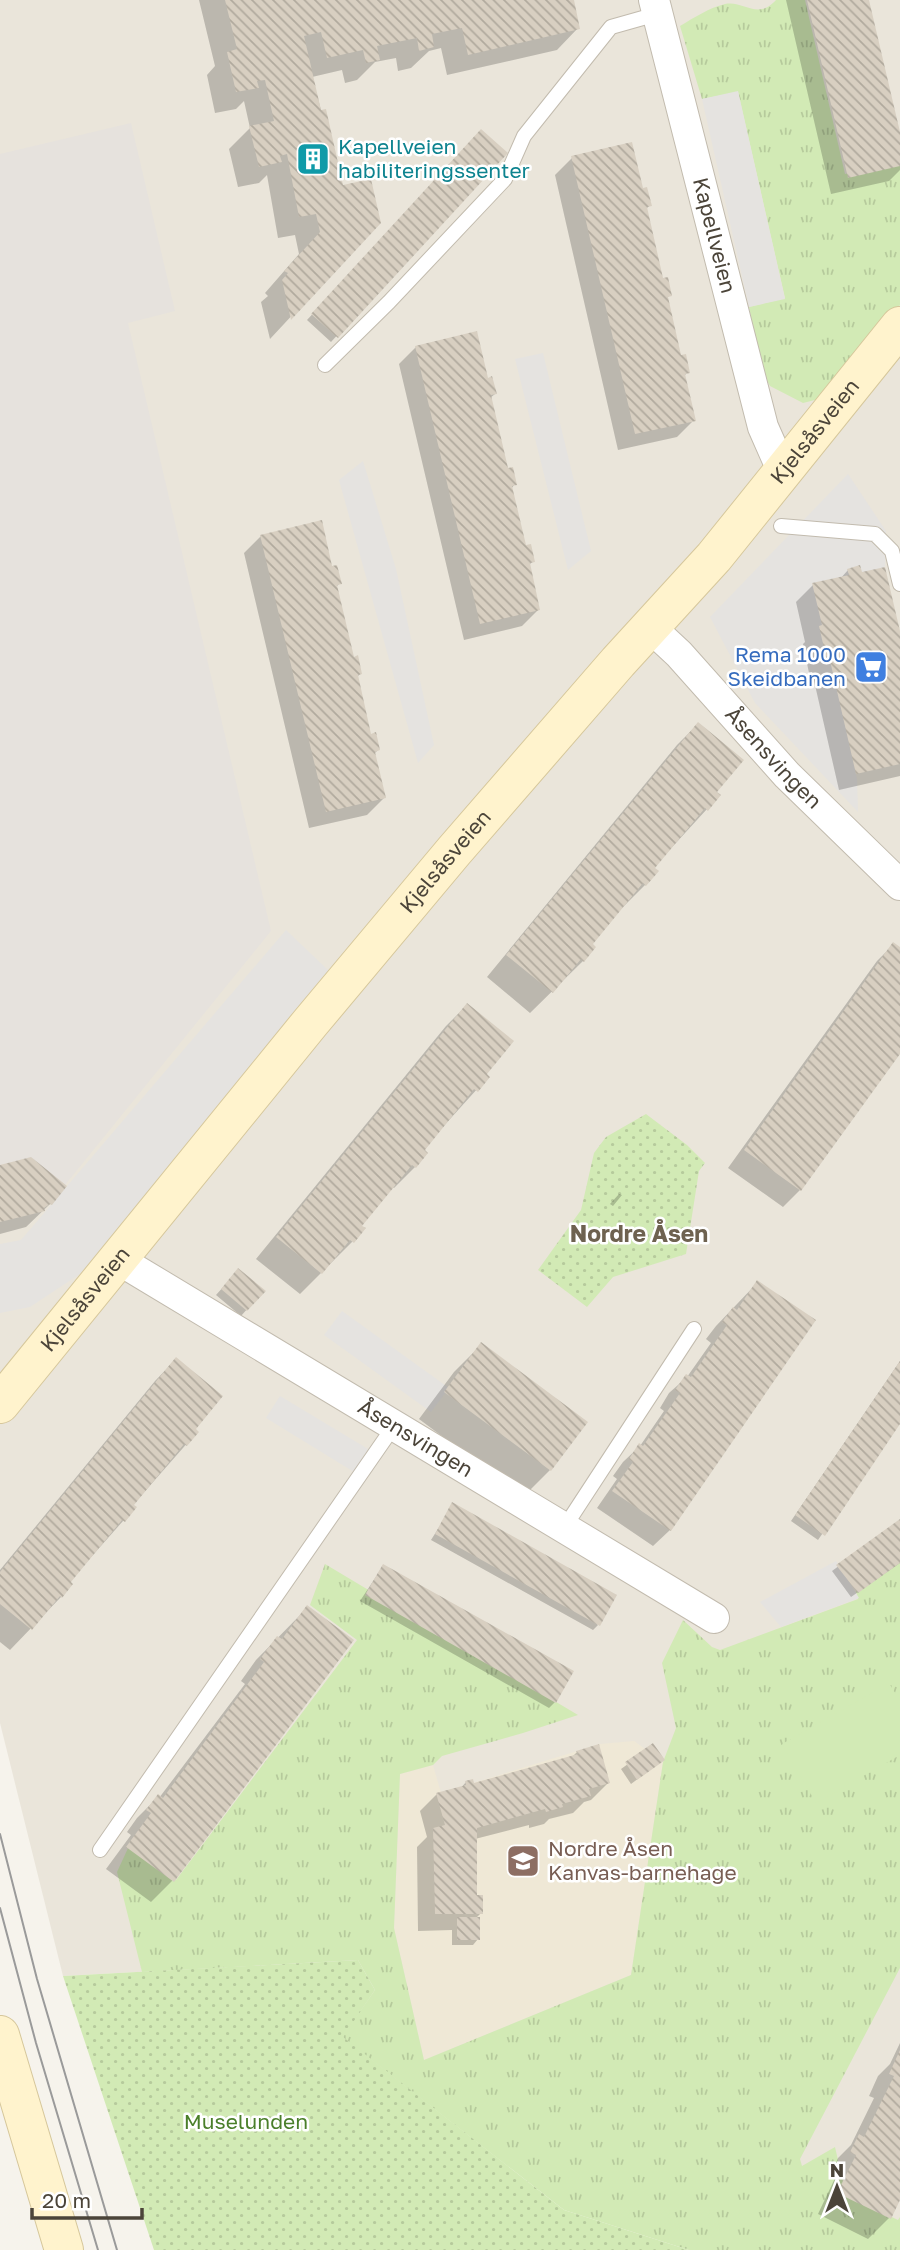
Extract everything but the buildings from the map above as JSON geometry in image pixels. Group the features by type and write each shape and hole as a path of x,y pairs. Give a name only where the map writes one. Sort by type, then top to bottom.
{"street":[{"name":"Kapellveien","path":"655,7 763,427 782,470"},
{"name":"Kjelsåsveien","path":"0,1404 394,921 713,557 900,326"},
{"name":"Åsensvingen","path":"650,627 679,654 787,775 900,885"},
{"name":"Åsensvingen","path":"119,1260 714,1618"},
{"path":"0,2035 64,2250"}],"lane":[{"path":"325,365 389,302 505,179 524,135 611,27 655,7"},
{"path":"781,526 875,534 892,551 900,584"},
{"path":"564,1528 694,1329"},
{"path":"100,1850 394,1426"}],"shaded area":[{"path":"0,0 900,0 900,2250 689,2250 342,2037 375,1990 358,1960 63,1976 0,1723"},
{"path":"738,91 785,299 749,307 702,99"},
{"path":"131,123 175,311 128,323 271,931 65,1185 31,1158 0,1165 0,154"},
{"path":"543,353 591,551 568,570 515,359"},
{"path":"363,461 396,569 434,745 418,763 339,480"},
{"path":"848,474 886,531 885,570 814,587 857,779 858,812 755,703 710,617"},
{"path":"286,930 329,971 89,1268 30,1307 0,1313 0,1244 21,1240"},
{"path":"342,1311 449,1388 431,1412 324,1335"},
{"path":"280,1396 368,1449 354,1472 266,1418"},
{"path":"836,1561 859,1598 781,1627 760,1602"},
{"name":"Nordre Åsen Kanvas-barnehage","path":"634,1741 663,1762 631,1975 424,2060 394,1928 400,1774 433,1765 441,1793 600,1744"}],"green space":[{"path":"776,0 805,0 845,174 900,162 900,305 819,399 803,403 770,386 761,370 749,307 785,298 738,92 702,99 680,26 725,4 763,9"},
{"path":"646,1114 687,1145 705,1163 699,1171 686,1254 613,1277 587,1307 538,1270 581,1210 594,1153 606,1137"},
{"path":"900,1558 900,1968 800,2159 802,2166 835,2147 846,2195 898,2220 900,2217 900,2250 689,2250 564,2210 342,2037 375,1990 358,1960 142,1972 117,1872 129,1846 176,1880 357,1640 310,1605 325,1564 578,1715 442,1756 433,1765 400,1774 394,1928 424,2060 631,1975 663,1762 676,1728 662,1663 683,1620 712,1647 720,1650 858,1599 856,1591"},
{"path":"889,1683 900,1701 900,1755 816,1803 782,1744"},
{"name":"Muselunden","path":"358,1960 375,1990 343,2037 564,2210 689,2250 154,2250 63,1976"}],"tram line":[{"path":"0,1834 37,1979 117,2250"},
{"path":"0,1908 36,2043 98,2250"}],"place":[{"name":"Kapellveien habiliteringssenter","path":"313,159"},
{"name":"Rema 1000 Skeidbanen","path":"871,667"},
{"name":"Nordre Åsen Kanvas-barnehage","path":"523,1861"}],"district":[{"name":"Nordre Åsen","path":"639,1234"}]}
